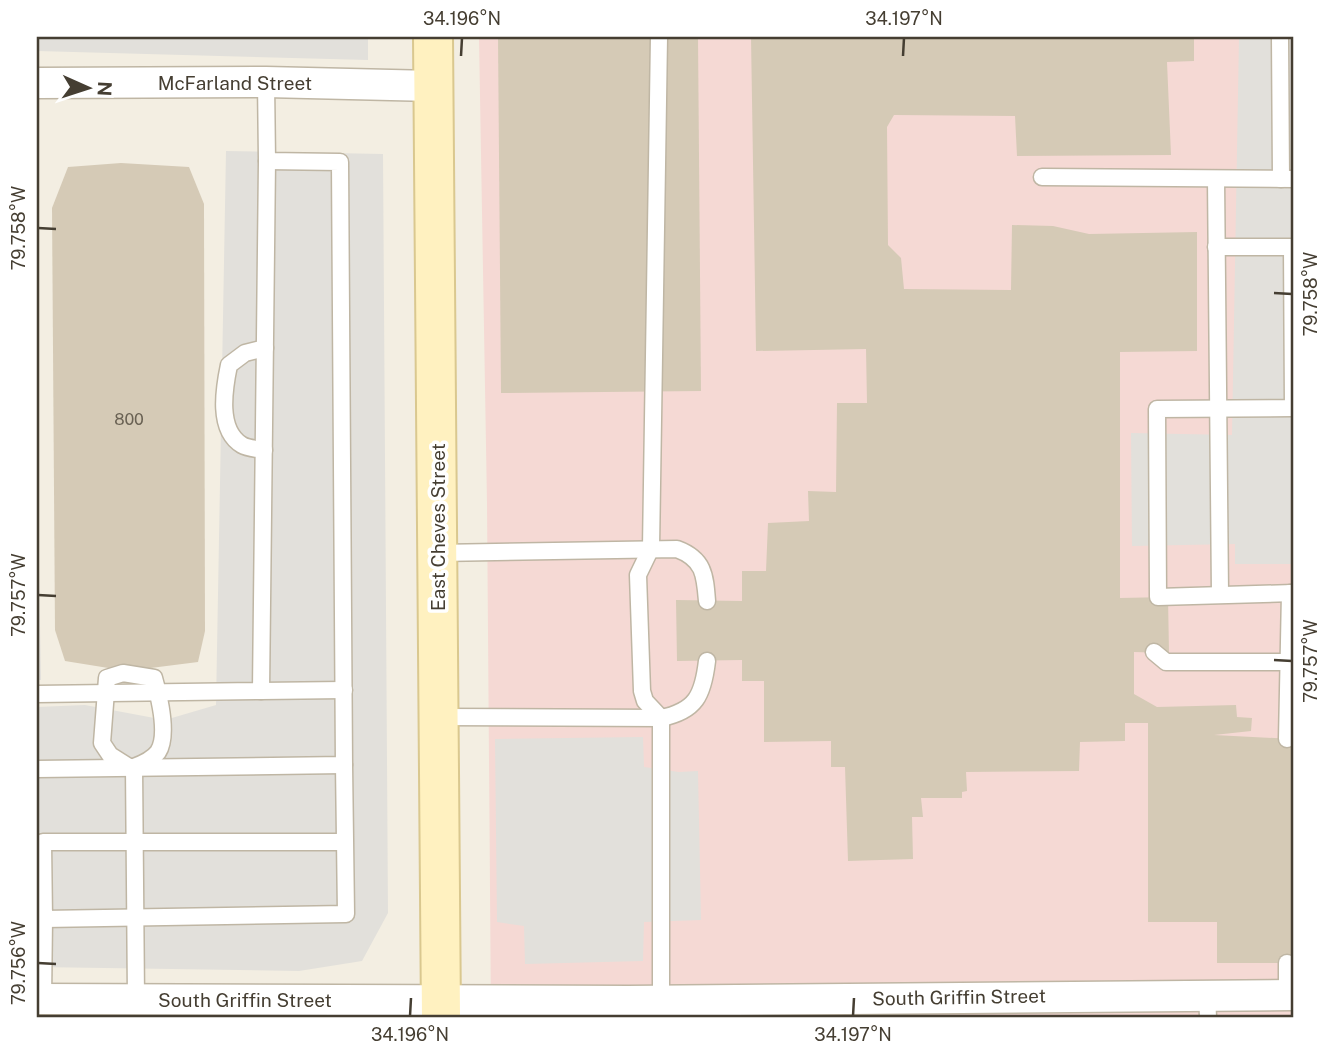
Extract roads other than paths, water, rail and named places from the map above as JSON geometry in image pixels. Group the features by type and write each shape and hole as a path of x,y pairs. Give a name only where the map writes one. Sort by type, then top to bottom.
{"main road":[{"name":"East Cheves Street","path":"433,37 441,1009"}],"street":[{"name":"McFarland Street","path":"37,83 266,82 433,86"},
{"name":"South Griffin Street","path":"40,999 136,999 183,1008 660,1009 1208,1006 1290,995"}],"lane":[{"path":"659,37 651,548 638,575 642,691 645,701 661,718 660,1009"},
{"path":"1042,177 1287,179 1280,37"},
{"path":"261,691 266,82"},
{"path":"44,919 346,914 340,162 267,161"},
{"path":"1216,179 1220,594"},
{"path":"1216,247 1292,247 1293,408 1157,409 1158,597 1292,593 1287,739"},
{"path":"264,450 242,445 230,433 225,410 225,386 229,365 245,353 265,348"},
{"path":"438,553 677,549 689,554 699,565 705,576 707,601"},
{"path":"1154,652 1166,662 1291,662"},
{"path":"439,717 661,718 679,715 692,705 704,682 707,661"},
{"path":"123,673 153,678 158,692 161,744 157,754 133,768 117,761 102,743 107,678 123,673"},
{"path":"158,692 344,690"},
{"path":"37,694 104,693"},
{"path":"37,769 344,765"},
{"path":"133,768 136,999"},
{"path":"40,999 44,919 43,842 345,842"},
{"path":"1287,963 1290,995"}]}
